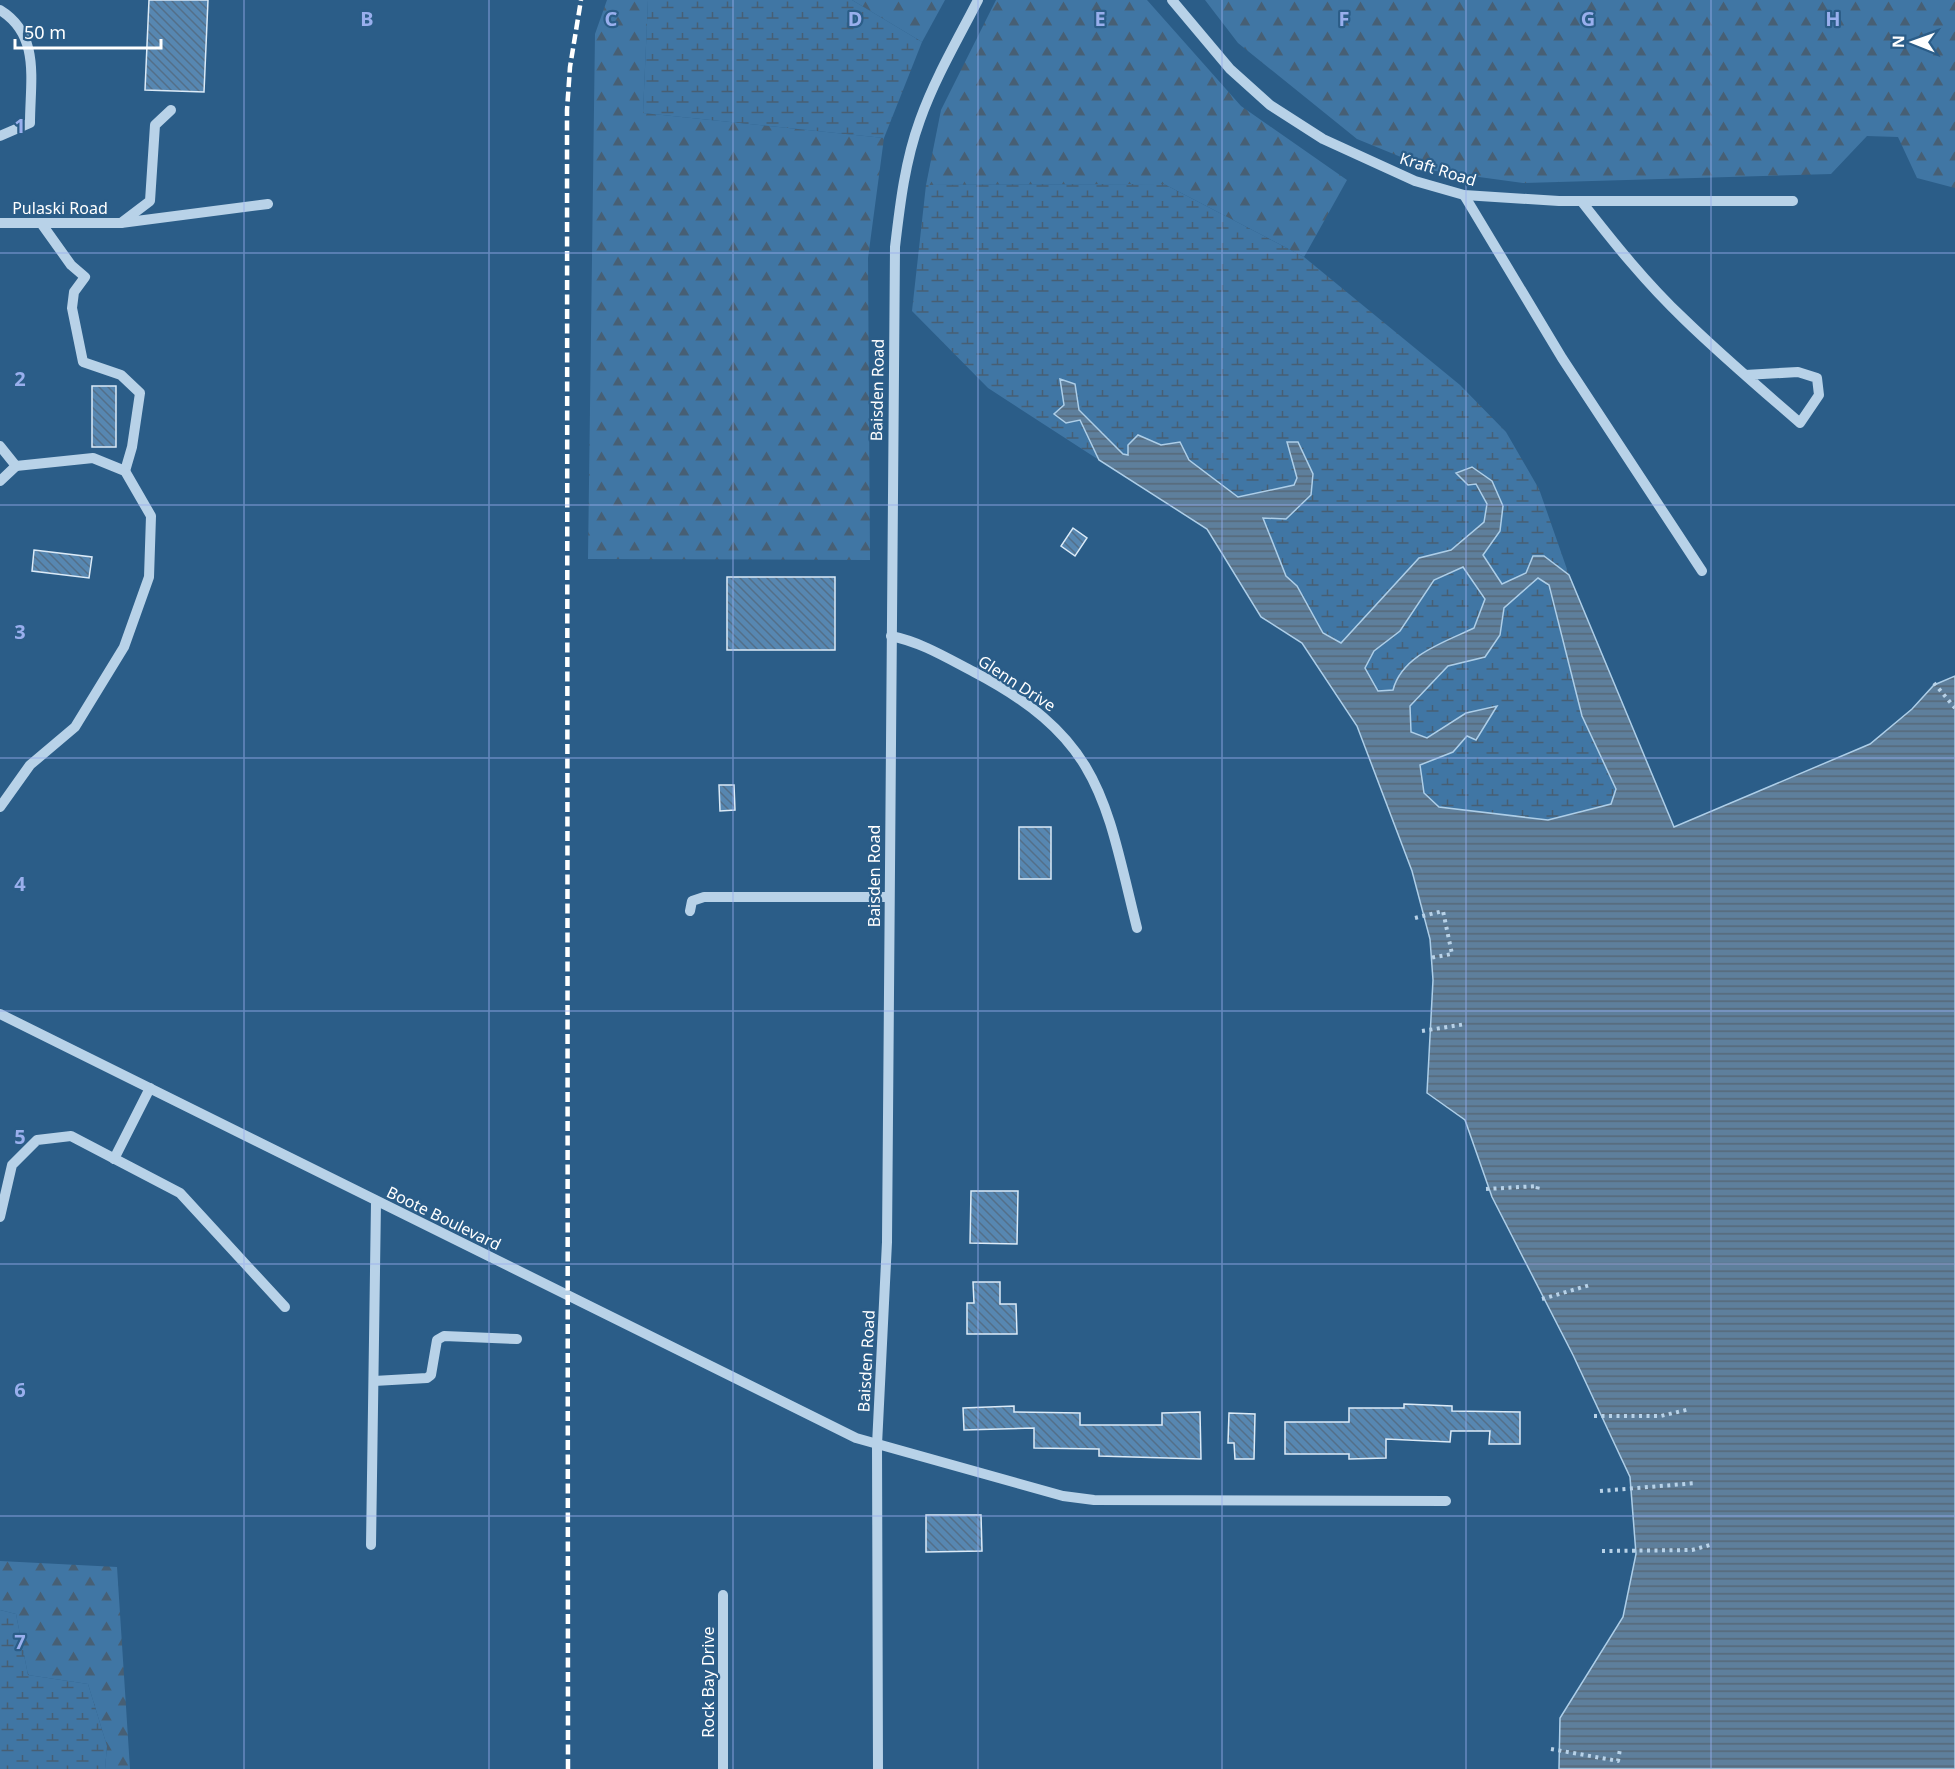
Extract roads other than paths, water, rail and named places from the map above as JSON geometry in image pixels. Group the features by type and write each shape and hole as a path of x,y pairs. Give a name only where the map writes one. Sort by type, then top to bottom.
{"street":[{"name":"Baisden Road","path":"878,1769 877,1445 887,1242 893,290 901,200 907,162 933,87 978,0"},
{"name":"Kraft Road","path":"1172,0 1230,69 1270,105 1323,139 1415,181 1464,195 1582,202 1793,201"},
{"path":"0,10 14,18 31,49 30,123 0,136"},
{"path":"121,223 150,201 155,125 171,110"},
{"path":"1464,195 1479,225 1562,358 1702,571"},
{"path":"1582,202 1623,254 1683,318 1745,375 1800,423 1819,395 1817,378 1798,372 1745,375"},
{"name":"Pulaski Road","path":"0,223 121,223 268,204"},
{"path":"40,223 71,265 85,277 74,292 72,308 83,362 122,375 140,393 132,447 125,471"},
{"path":"0,446 16,466"},
{"path":"0,481 16,466 93,458 125,471 152,516 149,577 128,638 75,727 30,765 0,807"},
{"name":"Glenn Drive","path":"891,636 913,640 995,683 1043,716 1068,741 1084,760 1107,807 1137,928"},
{"path":"690,911 692,901 704,897 889,897"},
{"name":"Boote Boulevard","path":"0,1014 856,1438 1063,1496 1094,1500 1446,1501"},
{"path":"114,1158 150,1088"},
{"path":"0,1217 12,1164 37,1140 71,1136 180,1193 285,1307"},
{"path":"371,1545 376,1202"},
{"path":"374,1381 427,1378 431,1375 437,1340 444,1336 518,1339"},
{"name":"Rock Bay Drive","path":"723,1595 723,1769"}],"railway":[{"path":"568,1769 567,110 570,67 581,0"}]}
